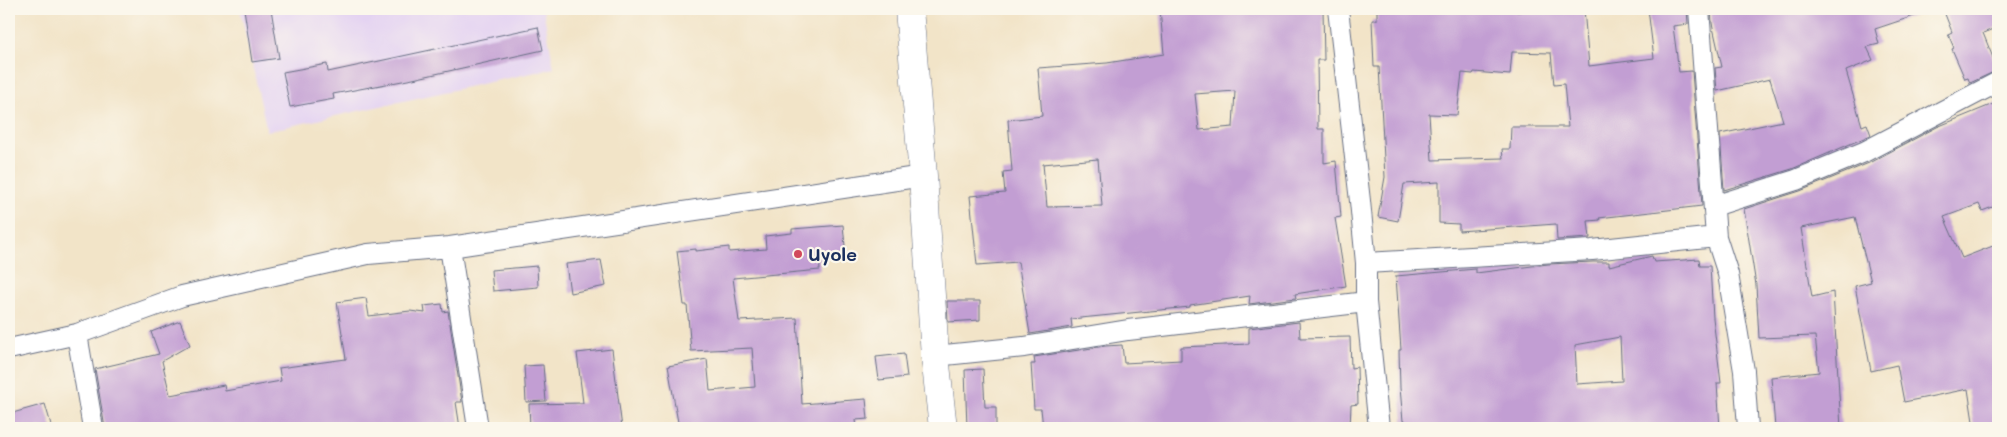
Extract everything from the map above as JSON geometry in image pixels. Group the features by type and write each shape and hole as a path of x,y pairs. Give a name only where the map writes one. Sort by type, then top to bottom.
{"highway":[{"path":"909,9 942,428"}],"street":[{"path":"1338,9 1366,263 1366,302 1379,428"},
{"path":"1699,9 1716,237 1728,274 1744,371 1748,428"},
{"path":"1714,206 1796,180 1864,152 1998,82"},
{"path":"9,349 77,334 182,296 368,254 450,247 923,176"},
{"path":"1366,263 1592,250 1716,237"},
{"path":"450,247 478,428"},
{"path":"935,356 1024,347 1128,330 1366,302"},
{"path":"77,334 93,428"}],"shaded area":[{"path":"240,9 543,9 554,68 267,131"}],"building":[{"path":"244,9 271,9 279,58 252,62"},
{"path":"1160,9 1323,9 1324,60 1317,60 1318,129 1324,129 1324,163 1336,161 1341,217 1335,218 1346,286 1295,294 1296,298 1249,304 1250,296 1190,305 1190,307 1071,319 1072,327 1030,334 1018,262 977,265 970,196 1005,193 1003,172 1012,171 1008,120 1042,116 1038,68 1107,63 1164,54","holes":["1235,91 1233,127 1199,130 1195,94","1098,159 1102,206 1047,207 1043,164"]},
{"path":"1377,9 1518,9 1517,12 1546,9 1584,9 1589,66 1654,58 1648,9 1687,9 1688,24 1673,26 1679,72 1692,71 1702,206 1599,218 1600,220 1588,221 1590,238 1557,240 1556,224 1459,231 1459,224 1439,223 1439,182 1404,184 1398,221 1378,217 1385,177 1379,67 1374,67 1372,20 1377,20","holes":["1512,52 1551,53 1554,85 1564,84 1568,127 1511,127 1510,149 1502,149 1503,158 1432,160 1429,114 1457,115 1462,73 1510,75"]},
{"path":"1711,9 1926,9 1926,12 1875,29 1879,44 1867,47 1873,60 1846,71 1862,126 1867,124 1871,135 1792,169 1724,190 1720,134 1783,121 1770,79 1717,91 1715,68 1722,67 1712,23"},
{"path":"1943,9 1998,9 1998,27 1983,33 1998,70 1970,83 1968,78 1965,79 1952,49 1954,48 1948,34 1952,32"},
{"path":"538,27 543,50 413,79 333,94 334,99 290,107 283,72 327,64 328,72"},
{"path":"1998,102 1998,205 1982,211 1979,204 1944,217 1962,258 1998,244 1998,427 1974,428 1968,389 1904,402 1897,365 1871,371 1855,286 1871,282 1855,217 1801,228 1812,297 1833,292 1841,428 1775,428 1771,377 1819,372 1815,336 1759,338 1756,285 1744,209 1800,191 1869,163 1937,127"},
{"path":"843,225 846,257 819,259 820,270 733,278 739,321 797,318 802,404 866,399 868,419 856,420 857,428 679,428 668,366 707,359 710,391 755,387 752,348 691,351 687,305 684,305 677,251 729,247 729,252 766,249 765,236 792,233 792,229"},
{"path":"1652,256 1654,262 1699,259 1700,266 1710,266 1713,318 1721,383 1717,383 1720,428 1406,428 1406,421 1403,421 1400,388 1399,350 1401,350 1396,276 1476,269 1476,273 1548,264 1609,262 1609,266","holes":["1620,337 1622,381 1577,384 1575,345"]},
{"path":"601,260 606,286 570,293 566,264"},
{"path":"537,266 538,287 493,291 491,270"},
{"path":"366,298 369,316 410,311 425,313 424,306 442,304 443,312 448,311 462,402 456,402 460,428 105,428 95,369 159,354 151,332 180,321 190,345 162,361 170,395 224,385 225,391 281,381 279,368 346,359 337,302"},
{"path":"947,301 980,301 980,320 948,322"},
{"path":"1299,322 1300,338 1350,337 1351,368 1357,367 1358,404 1351,405 1350,428 1043,428 1041,409 1034,409 1031,364 1035,364 1034,357 1122,345 1124,363 1181,360 1181,347 1249,344 1249,328"},
{"path":"612,349 622,428 530,428 529,404 583,403 577,353"},
{"path":"904,354 907,377 879,380 876,357"},
{"path":"543,365 546,401 526,402 524,366"},
{"path":"983,369 985,407 996,407 996,428 967,428 965,370"},
{"path":"45,404 52,428 9,428 9,414"}],"place":[{"name":"Uyole","path":"798,254"}]}
